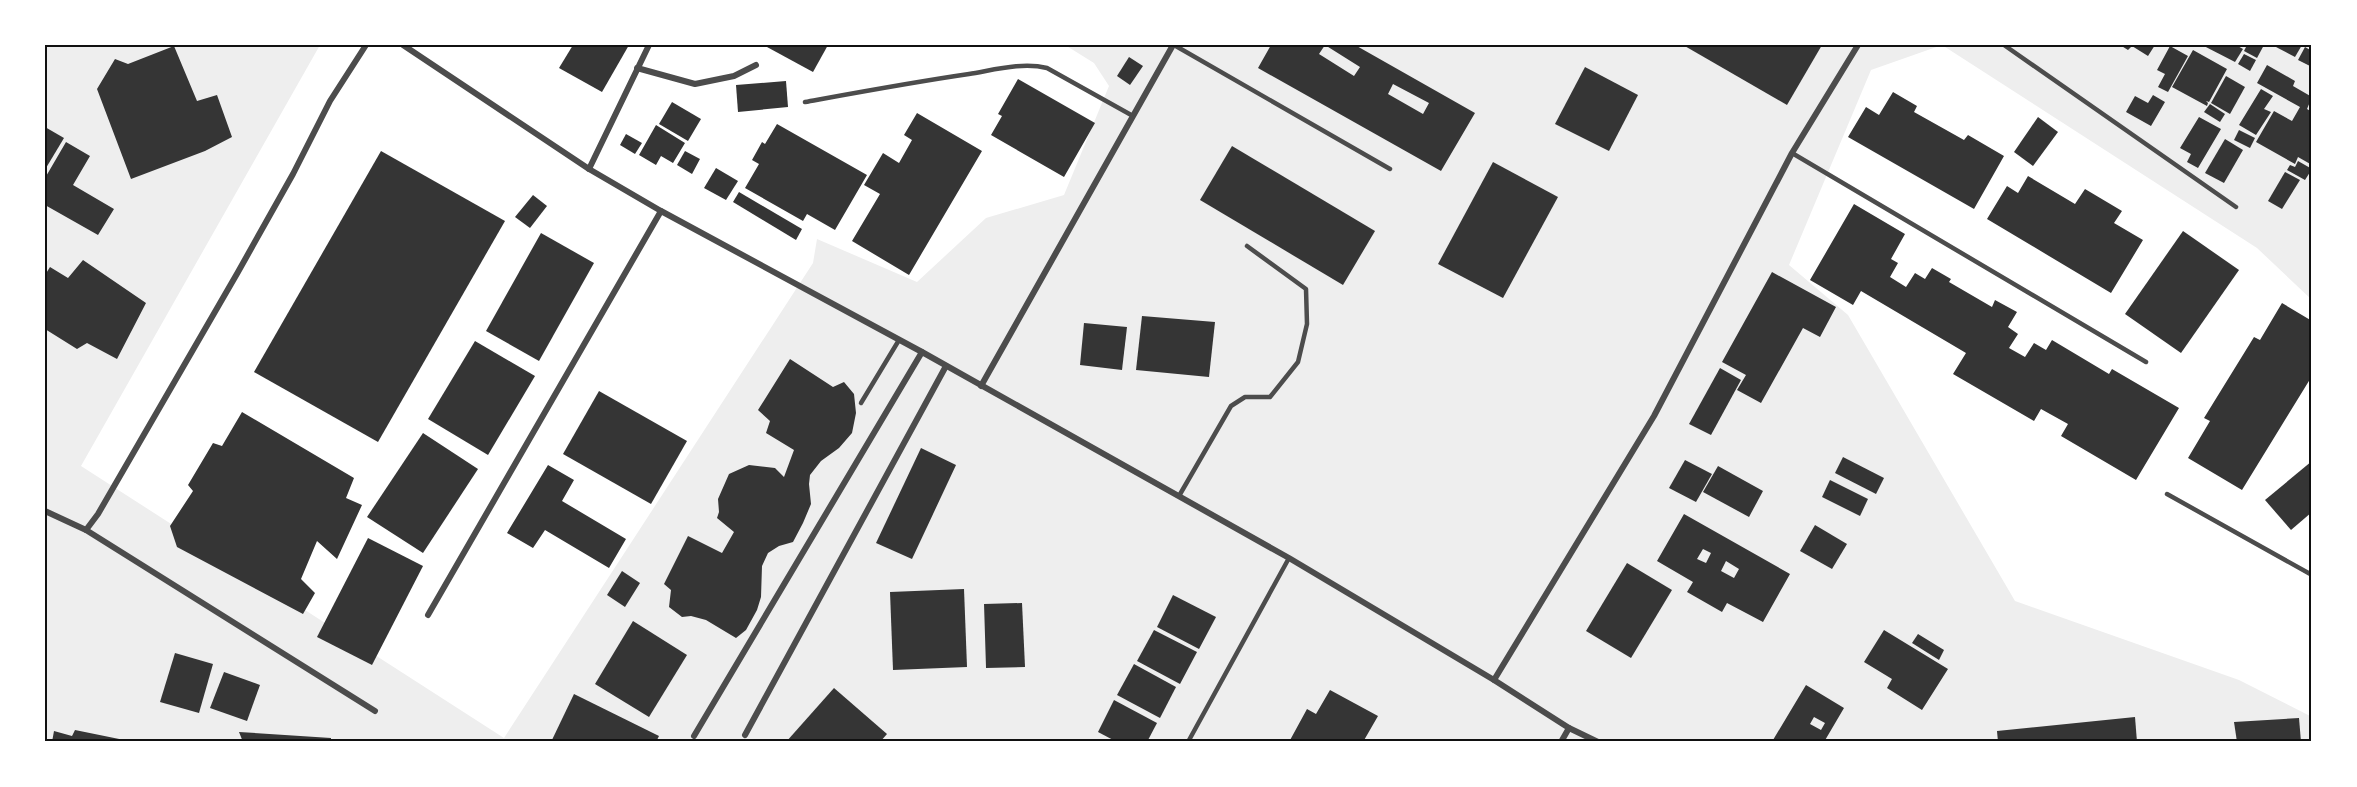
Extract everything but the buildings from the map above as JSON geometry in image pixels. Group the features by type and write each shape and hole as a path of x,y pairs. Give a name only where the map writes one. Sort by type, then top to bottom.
{"street":[{"path":"86,530 98,514 169,393 293,174 330,101 366,45"},
{"path":"403,45 588,169 922,352 1289,558 1494,680 1569,728 1598,742"},
{"path":"588,169 649,45"},
{"path":"981,386 1174,45"},
{"path":"1494,680 1654,416 1792,153 1857,45"},
{"path":"637,68 695,84 734,76 756,65"},
{"path":"428,615 661,211"},
{"path":"694,736 922,352"},
{"path":"745,735 946,366"},
{"path":"45,511 86,530 375,711"},
{"path":"1561,742 1569,728"}],"lane":[{"path":"1174,45 1390,169"},
{"path":"2004,45 2236,207"},
{"path":"805,102 915,82 1019,66 1037,66 1047,68 1133,116"},
{"path":"1792,153 2146,362"},
{"path":"1179,496 1231,406 1245,398 1270,397 1298,362 1307,324 1306,289 1247,246"},
{"path":"861,403 899,340"},
{"path":"2167,494 2312,575"},
{"path":"1188,742 1289,558"}],"shaded area":[{"path":"45,45 320,45 81,466 504,738 813,263 817,239 917,282 986,218 1064,195 1109,86 1094,63 1065,45 1942,45 1871,70 1789,265 1848,315 2015,601 2239,680 2312,717 2312,742 45,742"},
{"path":"1942,45 2312,45 2312,300 2257,248"}]}
